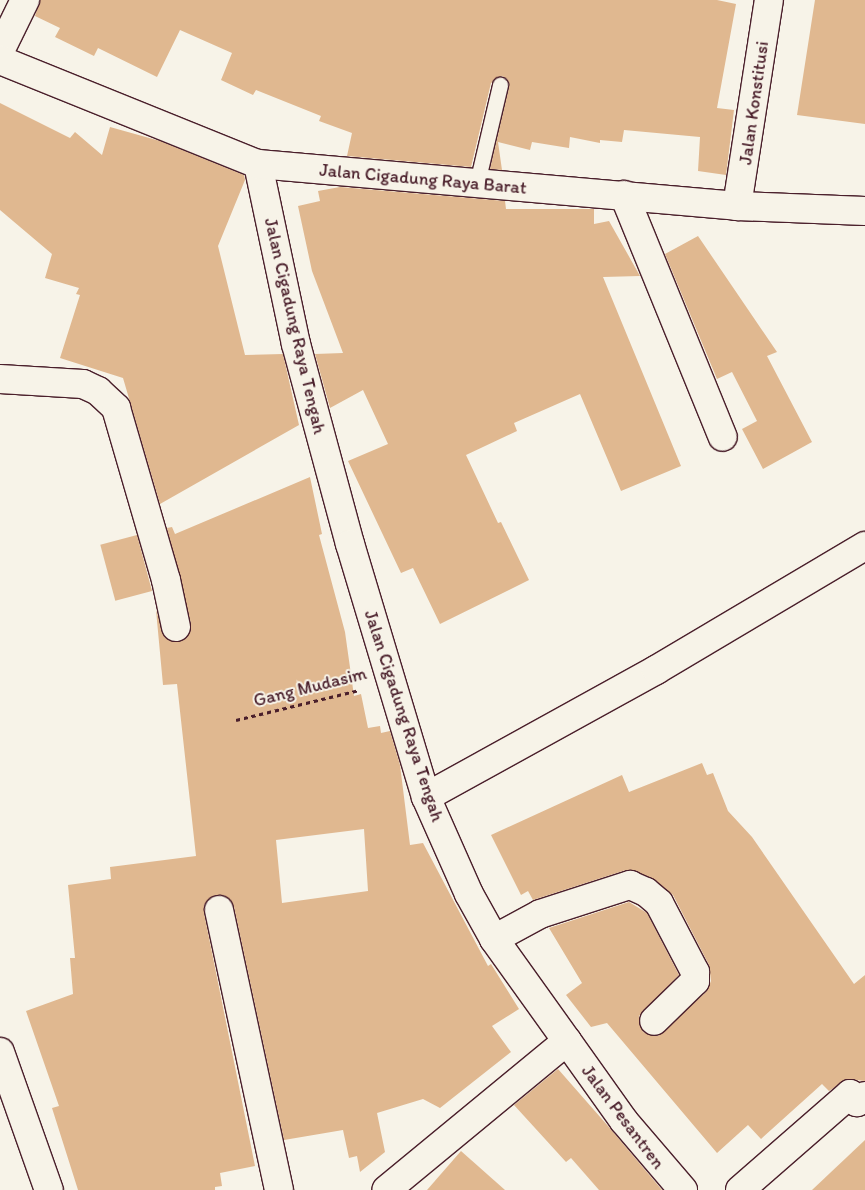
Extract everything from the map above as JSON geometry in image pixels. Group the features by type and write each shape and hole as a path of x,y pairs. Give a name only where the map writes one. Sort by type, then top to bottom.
{"street":[{"path":"0,51 25,0"},
{"name":"Jalan Konstitusi","path":"738,206 769,0"},
{"name":"Jalan Cigadung Raya Barat","path":"0,60 258,164 624,194 738,206 865,211"},
{"name":"Jalan Cigadung Raya Tengah","path":"258,164 296,344 391,682 426,796 469,894 494,939 567,1041"},
{"path":"624,194 723,437"},
{"path":"0,379 83,384 98,391 116,408 166,580 176,628"},
{"path":"426,796 656,670 865,546"},
{"path":"494,939 540,914 630,885 646,892 659,903 695,972 695,981 654,1021"},
{"path":"219,910 278,1190"},
{"path":"386,1190 567,1041"},
{"name":"Jalan Pesantren","path":"567,1041 624,1121 683,1190"},
{"path":"0,1052 49,1190"},
{"path":"740,1190 850,1094 857,1102 865,1096"}],"lane":[{"path":"477,183 500,85"}],"path":[{"name":"Gang Mudasim","path":"236,720 391,682"}],"building":[{"path":"40,0 717,0 736,4 717,108 734,110 726,175 698,171 700,137 624,130 622,142 600,140 600,143 570,137 569,148 532,142 530,150 498,142 502,170 490,169 509,87 507,79 502,76 491,83 471,167 347,156 352,133 319,121 321,116 256,90 253,95 221,80 232,53 180,30 157,77 98,48 94,56 55,37 60,28 35,16"},
{"path":"815,0 865,0 865,124 797,115"},
{"path":"0,103 70,138 75,132 102,155 110,127 160,141 244,175 245,180 218,246 245,355 283,354 299,425 160,504 123,378 60,358 80,295 76,294 79,288 45,278 52,254 0,210"},
{"path":"340,187 505,201 506,209 594,209 594,224 609,221 640,276 603,277 681,466 621,491 580,394 514,423 517,431 466,455 498,523 501,522 529,580 440,624 413,568 401,573 348,461 388,444 363,390 330,408 315,354 343,353 312,271 298,206 320,201 318,191"},
{"path":"698,236 777,352 767,356 812,442 763,469 742,429 757,421 732,372 717,379 665,254"},
{"path":"310,477 322,534 319,535 345,632 354,696 361,694 368,728 380,726 381,733 390,731 400,765 410,845 423,843 488,966 491,964 519,1009 492,1026 511,1052 440,1108 423,1099 377,1113 385,1152 360,1172 357,1156 349,1158 343,1130 284,1140 234,907 224,895 215,895 204,905 204,913 255,1166 220,1173 222,1186 215,1187 215,1190 78,1190 52,1108 59,1106 26,1011 73,994 70,958 75,958 68,885 111,879 110,867 196,856 177,684 163,685 156,610 165,638 179,642 187,638 191,624 167,528 172,527 175,534","holes":["364,829 368,891 282,903 276,840"]},
{"path":"137,535 152,591 115,601 100,545"},
{"path":"702,763 707,775 713,773 728,811 752,837 854,984 865,975 865,1081 847,1079 829,1091 822,1084 761,1139 748,1125 717,1153 607,1023 591,1027 566,995 582,983 549,928 629,902 647,913 679,975 639,1016 643,1032 658,1036 706,992 711,981 709,965 673,895 652,878 626,870 533,900 528,891 521,895 491,835 622,775 629,792"},
{"path":"558,1069 662,1190 599,1190 571,1158 566,1162 514,1105"},
{"path":"865,1140 865,1190 812,1190"},
{"path":"461,1151 505,1190 427,1190"}]}
